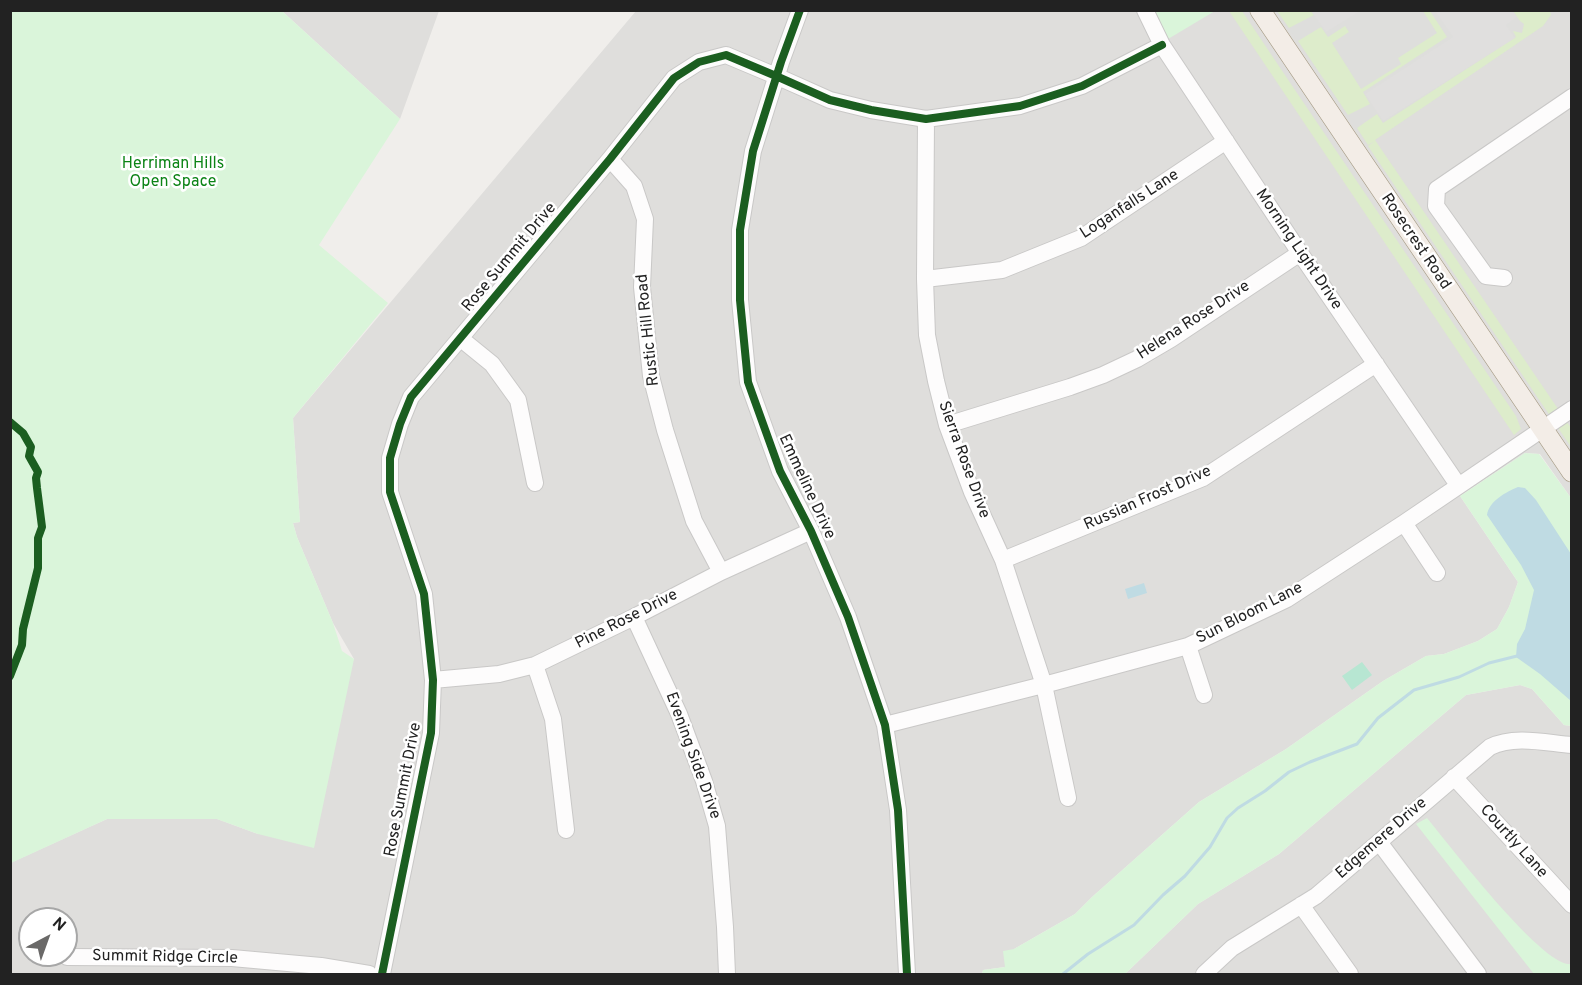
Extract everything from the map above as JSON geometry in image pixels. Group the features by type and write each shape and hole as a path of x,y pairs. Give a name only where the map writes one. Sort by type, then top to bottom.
{"main road":[{"name":"Rosecrest Road","path":"1260,10 1572,472"}],"street":[{"name":"Emmeline Drive","path":"800,10 753,150 741,219 740,300 748,382 780,471 811,531 848,617 885,725 898,810 907,975"},
{"name":"Morning Light Drive","path":"1145,10 1162,45 1458,485"},
{"name":"Rose Summit Drive","path":"382,975 431,733 433,680 424,594 390,492 390,458 400,424 411,397 610,159 674,78 699,62 726,55 830,100 871,110 926,119 1020,106 1072,90 1162,45"},
{"path":"1504,278 1486,276 1436,206 1437,189 1569,104"},
{"name":"Sierra Rose Drive","path":"926,119 924,279 927,335 936,381 946,425 972,492 1003,560 1044,685 1068,798"},
{"name":"Loganfalls Lane","path":"924,279 1002,270 1081,238 1226,141"},
{"name":"Rustic Hill Road","path":"610,159 634,186 645,219 642,287 651,376 665,430 694,521 721,572"},
{"name":"Helena Rose Drive","path":"946,425 1070,387 1128,363 1171,339 1300,253"},
{"path":"460,338 492,364 518,400 535,483"},
{"name":"Russian Frost Drive","path":"1003,560 1203,478 1376,364"},
{"name":"Sun Bloom Lane","path":"885,725 1188,646 1287,599 1572,409"},
{"path":"1404,523 1437,573"},
{"name":"Pine Rose Drive","path":"433,680 499,674 535,665 721,572 811,531"},
{"name":"Evening Side Drive","path":"634,617 679,714 704,781 717,826 728,975"},
{"path":"1188,646 1204,695"},
{"path":"535,665 553,719 567,831"},
{"name":"Edgemere Drive","path":"1204,975 1232,948 1320,892 1485,751 1502,742 1514,741 1572,745"},
{"name":"Courtly Lane","path":"1455,777 1572,905"},
{"path":"1379,842 1478,975"},
{"path":"1301,905 1350,975"},
{"name":"Summit Ridge Circle","path":"78,957 232,958 321,966 369,975"}],"shaded area":[{"path":"1287,10 1556,11 1543,26 1368,145 1280,15"},
{"path":"282,11 439,11 400,119"},
{"path":"636,11 1571,11 1571,498 1540,454 1525,453 1460,496 1518,582 1509,607 1497,629 1478,641 1444,654 1426,656 1383,681 1286,749 1199,802 1075,914 1014,949 1005,967 983,970 982,974 11,974 10,863 107,819 217,819 258,834 354,659 333,623 297,537 293,523 300,522 293,418"},
{"path":"1311,11 1360,11 1326,32"},
{"path":"1435,11 1513,11 1517,17 1506,25 1515,38 1383,121 1365,94 1453,37"},
{"path":"1520,685 1532,689 1564,725 1571,726 1571,974 1125,974 1198,904 1279,854 1466,695"}],"green space":[{"name":"Herriman Hills Open Space","path":"10,11 282,11 400,119 319,245 388,303 293,418 300,522 293,523 342,651 354,659 314,848 258,834 217,819 107,819 11,863"},
{"path":"1152,11 1215,11 1168,39"},
{"path":"1229,11 1242,11 1516,416 1521,429 1514,435"},
{"path":"1277,11 1285,11 1283,13 1311,11 1314,15 1289,28"},
{"path":"1423,11 1430,11 1447,37 1363,92 1370,104 1348,115 1298,41 1321,27 1328,37 1345,26 1349,32 1332,43 1361,89 1401,64 1398,58 1437,33"},
{"path":"1513,11 1550,11 1551,15 1543,26 1375,140 1571,428 1571,447 1368,146 1375,141 1368,145 1357,128 1377,114 1383,123 1516,37 1513,31 1522,33 1524,24"},
{"path":"1525,453 1539,454 1571,498 1571,726 1564,725 1532,689 1520,685 1466,695 1279,854 1198,904 1125,974 982,974 983,970 1005,967 1003,951 1014,949 1075,914 1199,802 1286,749 1383,681 1426,656 1444,654 1478,641 1497,629 1509,607 1518,582 1460,496"},
{"path":"1362,662 1372,675 1352,690 1342,676"},
{"path":"1427,818 1496,902 1519,926 1540,947 1558,960 1571,964 1570,974 1534,974 1416,824"}],"water":[{"path":"1518,487 1525,488 1536,500 1571,554 1571,701 1516,657 1517,644 1525,629 1534,590 1521,565 1487,515 1495,501 1503,494"},
{"path":"1144,583 1147,593 1128,599 1125,589"}],"waterway":[{"path":"1063,974 1088,954 1134,925 1185,876 1210,847 1227,818 1289,772 1357,744 1378,718 1414,690 1459,677 1489,663 1517,656"}],"cycle path":[{"path":"800,10 753,151 740,230 740,300 748,382 780,471 811,531 848,617 885,725 898,810 907,974"},
{"path":"382,974 431,733 433,680 424,594 390,492 390,458 400,424 411,397 610,159 674,78 699,62 726,55 830,100 871,110 926,119 1020,106 1082,86 1162,45"},
{"path":"10,422 23,433 31,447 29,456 38,472 36,478 42,527 38,538 38,568 23,629 22,645 10,676"}]}
